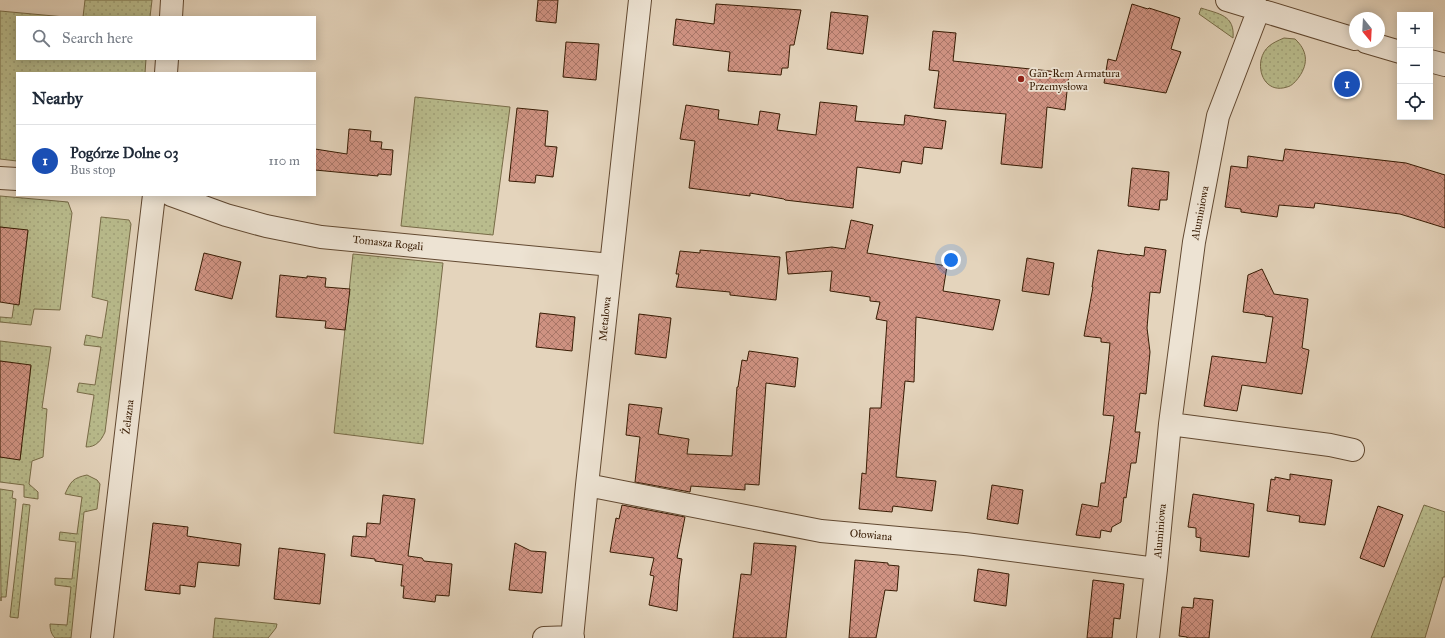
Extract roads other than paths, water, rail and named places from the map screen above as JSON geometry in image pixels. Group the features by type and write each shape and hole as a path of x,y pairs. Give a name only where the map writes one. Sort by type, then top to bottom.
{"street":[{"path":"171,16 172,0"},
{"name":"Metalowa","path":"572,637 587,485 640,0"},
{"path":"1227,0 1349,37"},
{"name":"Aluminiowa","path":"1148,638 1170,424 1194,242 1218,116 1259,9"},
{"path":"1385,48 1397,51"},
{"path":"166,72 167,60"},
{"path":"1433,62 1445,65"},
{"path":"0,178 16,179"},
{"name":"Żelazna","path":"102,638 154,196"},
{"name":"Tomasza Rogali","path":"173,196 226,215 266,226 321,236 611,265"},
{"path":"1170,424 1330,445 1354,450"},
{"name":"Ołowiana","path":"587,485 821,531 965,544 1156,569"},
{"path":"544,638 572,637"}],"place":[{"name":"Gan-Rem Armatura Przemysłowa","path":"1021,79"},
{"name":"Pogórze Dolne 03","path":"1347,84"}]}
